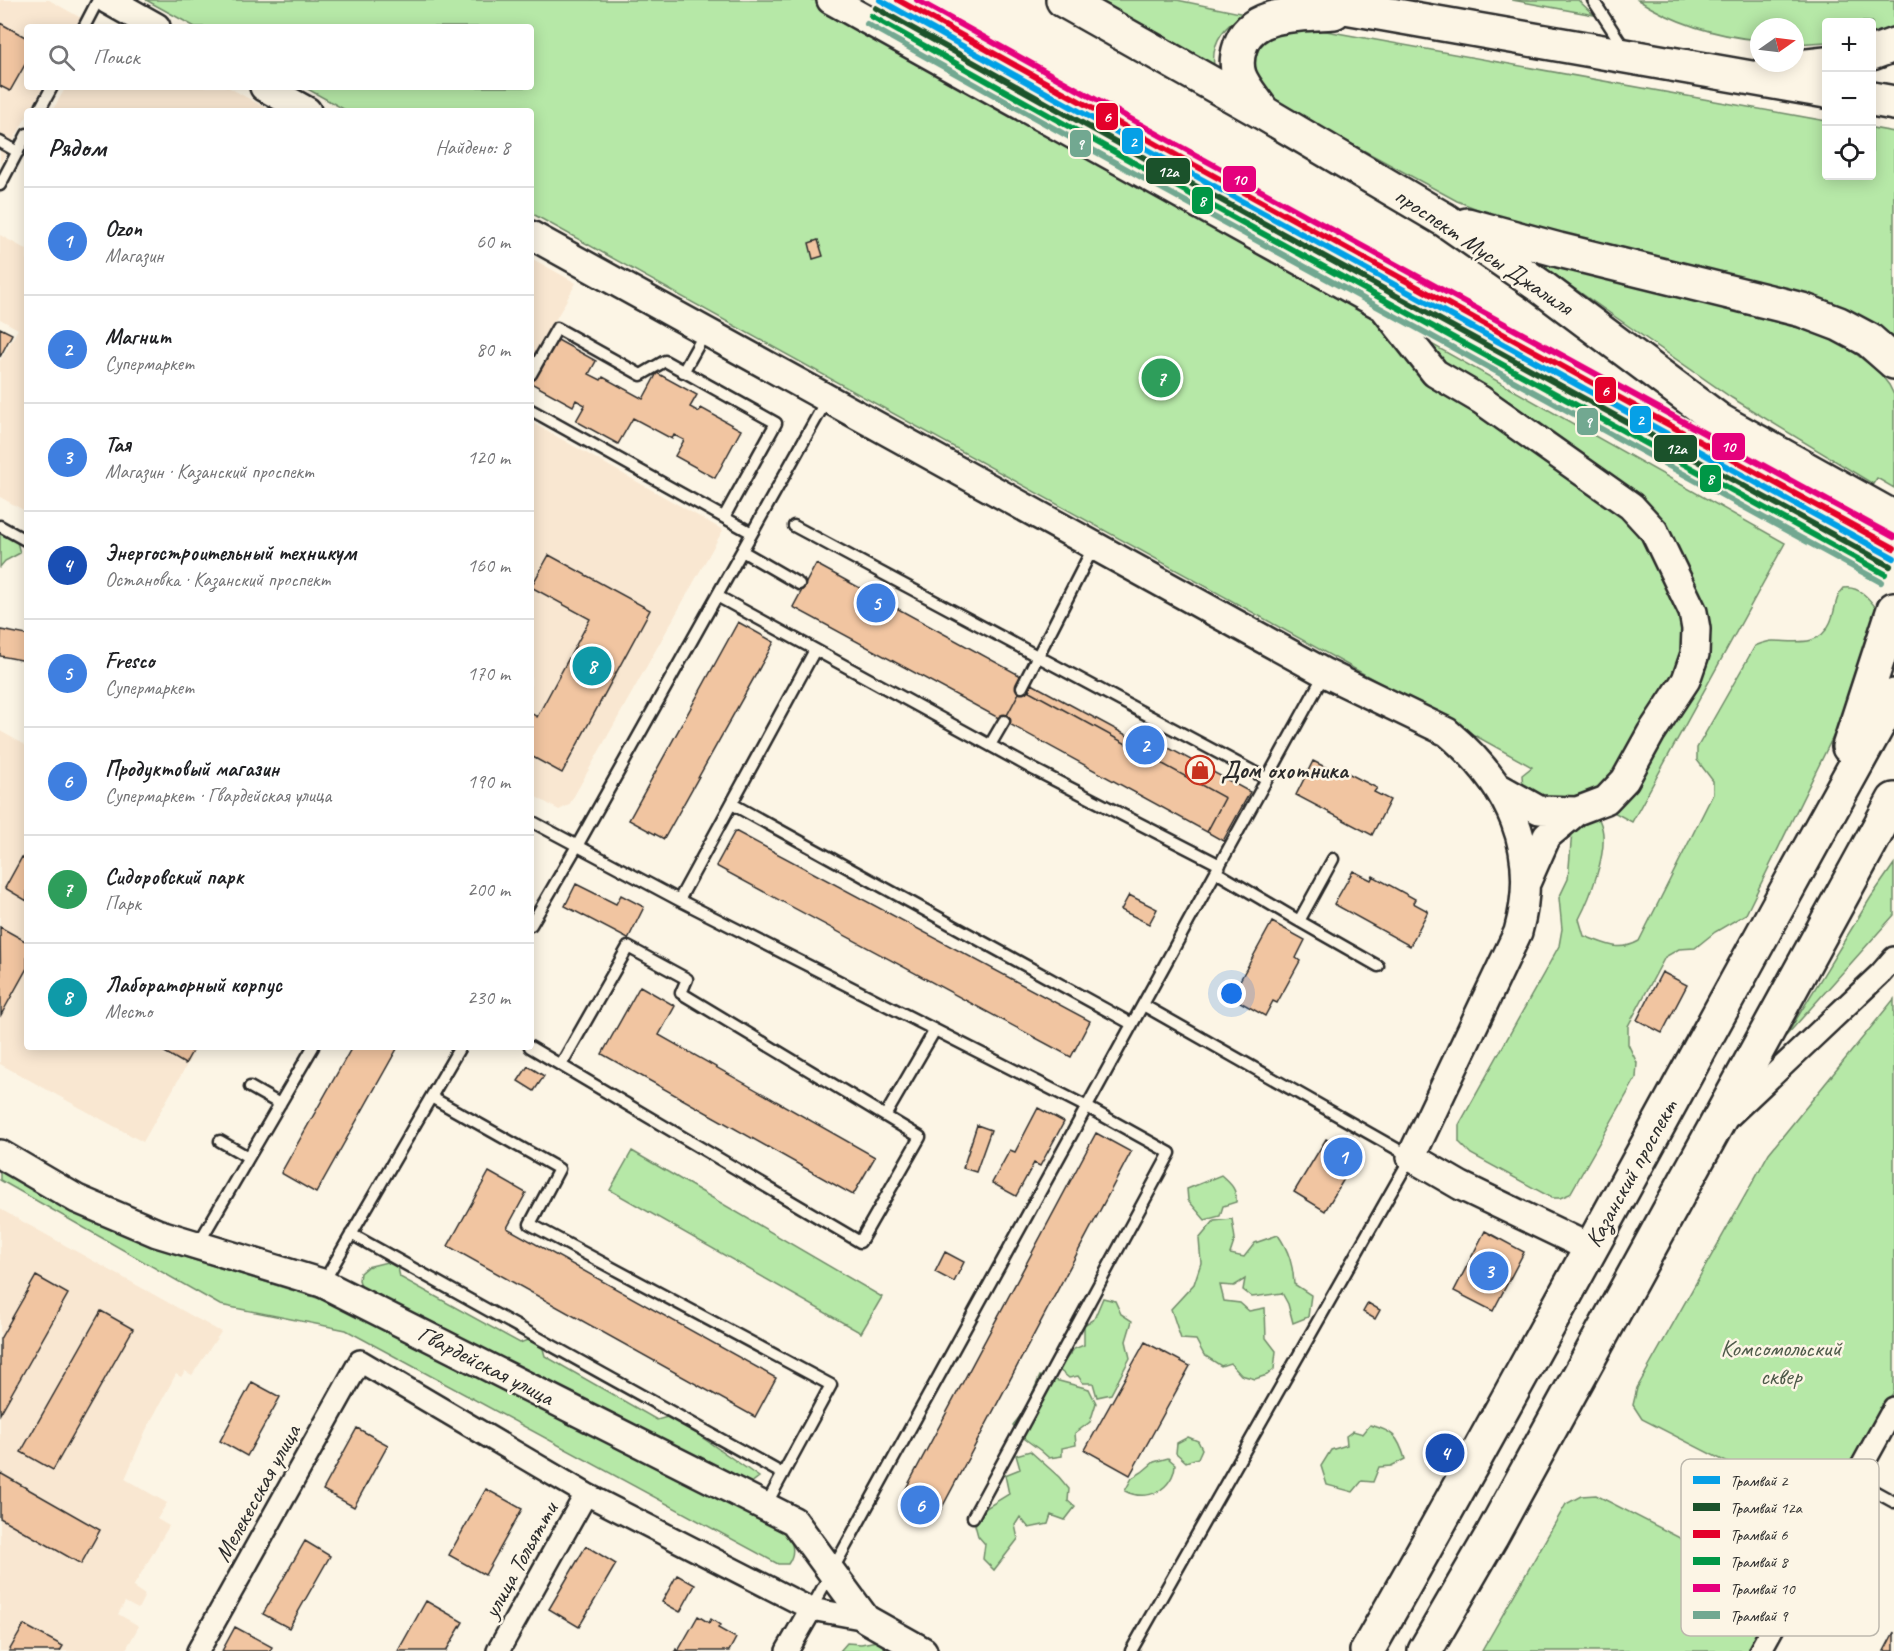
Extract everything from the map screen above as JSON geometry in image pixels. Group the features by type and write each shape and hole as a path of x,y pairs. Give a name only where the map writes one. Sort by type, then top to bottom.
{"main road":[{"name":"проспект Мусы Джалиля","path":"1063,0 1263,112 1445,219 1540,286 1720,421 1894,518"},
{"path":"1305,0 1822,90"},
{"path":"1263,112 1239,76 1237,57 1243,37 1254,26 1273,18 1354,10"},
{"path":"1876,52 1894,45"},
{"path":"1733,74 1822,65"},
{"path":"1876,100 1894,103"},
{"path":"1445,219 1559,250 1802,310 1839,324 1869,340 1894,362"},
{"path":"1824,821 1894,609"},
{"name":"Казанский проспект","path":"1367,1651 1471,1468 1894,696"},
{"name":"Казанский проспект","path":"1425,1651 1491,1537 1894,800"},
{"path":"1842,895 1894,829"}],"street":[{"path":"108,0 151,24"},
{"path":"831,0 1383,307 1435,373 1481,400 1631,506 1654,531 1693,612 1696,629 1695,654 1686,680 1650,733 1625,780 1606,800 1577,811 1547,836 1527,882"},
{"path":"269,90 302,108"},
{"path":"534,237 1325,673 1447,732 1464,746 1494,784 1519,829 1527,882 1525,903 1518,932 1411,1157 1461,1186 1590,1248"},
{"path":"1494,784 1539,810 1577,811"},
{"path":"1708,1138 1881,974 1894,958"},
{"name":"Гвардейская улица","path":"0,1154 77,1199 157,1233 322,1283 794,1521 866,1619 923,1651"},
{"name":"Мелекесская улица","path":"198,1651 360,1361 586,1494"},
{"path":"1866,1459 1894,1408"},
{"path":"586,1494 811,1609 866,1619"},
{"name":"улица Тольятти","path":"498,1651 586,1494"},
{"path":"787,1651 811,1609"},
{"path":"1760,1651 1768,1636"}],"lane":[{"path":"86,24 98,0"},
{"path":"1593,0 1629,56"},
{"path":"41,108 50,90"},
{"path":"0,185 24,140"},
{"path":"0,142 18,152"},
{"path":"534,369 557,328 641,375 665,361 776,423 724,517"},
{"path":"683,372 705,332"},
{"path":"534,920 827,399"},
{"path":"534,412 753,533"},
{"path":"0,526 24,539"},
{"path":"794,526 1267,779"},
{"path":"1022,687 1094,546"},
{"path":"742,551 799,584"},
{"path":"717,596 1218,868 1299,921 1378,966"},
{"path":"679,900 815,650"},
{"path":"811,1609 1325,673"},
{"path":"990,745 1004,721"},
{"path":"732,804 1132,1024"},
{"path":"534,823 679,900 1087,1107 1170,1153 973,1517"},
{"path":"1299,921 1333,859"},
{"path":"534,1049 860,1242 920,1137 681,993 687,979 628,947 561,1065"},
{"path":"1131,1651 1411,1157 1143,1005"},
{"path":"885,1116 935,1030"},
{"path":"197,1246 309,1050"},
{"path":"322,1283 458,1050"},
{"path":"250,1087 280,1104"},
{"path":"431,1096 559,1169 530,1224 831,1385 766,1506"},
{"path":"220,1141 248,1157"},
{"path":"351,1234 783,1474"},
{"path":"1879,1494 1894,1502"}],"shaded area":[{"path":"0,0 49,0 81,18 78,24 24,24 24,90 41,90 32,108 24,108 24,121 0,164"},
{"path":"64,90 233,90 266,108 54,108"},
{"path":"0,235 24,248 24,510 0,497 0,361 18,329 0,319"},
{"path":"534,260 576,283 534,359"},
{"path":"534,424 723,530 569,805 559,810 534,796"},
{"path":"0,731 24,744 24,1050 195,1050 143,1142 0,1064"},
{"path":"0,1209 221,1332 192,1375 185,1371 181,1377 176,1374 146,1430 125,1479 167,1503 157,1519 169,1526 133,1587 145,1595 138,1609 125,1602 118,1614 139,1626 125,1651 0,1651"}],"green space":[{"path":"146,0 820,0 1785,543 1632,822 1588,798 1601,824 1603,838 1600,862 1593,887 1579,919 1584,936 1605,944 1618,947 1639,941 1713,794 1713,781 1697,760 1697,748 1755,646 1771,641 1813,640 1825,631 1832,618 1838,596 1844,588 1855,589 1865,595 1880,613 1876,649 1746,914 1715,932 1695,948 1679,949 1665,957 1628,1026 1628,1044 1637,1063 1636,1078 1570,1194 1552,1198 1471,1154 1459,1142 1459,1125 1559,946 1562,929 1559,898 1568,879 1572,831 1523,789 1522,775 1532,767 534,215 534,108 342,108 309,90 534,90 534,24 190,24"},
{"path":"1098,0 1177,0 1245,14 1231,23 1221,35 1215,49 1214,66"},
{"path":"1512,0 1578,0 1594,15"},
{"path":"1638,0 1894,0 1894,29 1876,34 1876,18 1822,18 1822,42 1804,43 1804,18 1750,18 1750,39 1696,27"},
{"path":"1315,29 1822,120 1822,180 1876,180 1876,129 1894,132 1894,343 1528,229 1457,201 1265,97 1252,71 1254,51 1269,36 1278,32"},
{"path":"1532,259 1799,328 1832,340 1852,351 1879,372 1894,395 1894,488 1877,478 1873,484 1732,398"},
{"path":"0,530 16,538 20,553 5,561 0,567"},
{"path":"1894,864 1894,915 1786,1036 1871,897"},
{"name":"Комсомольский сквер","path":"1894,999 1894,1391 1857,1459 1720,1459 1642,1419 1633,1405 1637,1388 1769,1153"},
{"path":"632,1151 882,1297 861,1333 610,1190"},
{"path":"0,1168 70,1208 182,1256 330,1302 776,1519 791,1541 793,1552 791,1558 788,1564 778,1564 346,1330 220,1305 0,1180"},
{"path":"1221,1175 1233,1187 1236,1202 1223,1206 1220,1216 1205,1220 1188,1200 1187,1189"},
{"path":"1232,1219 1235,1239 1230,1254 1244,1257 1255,1243 1278,1235 1290,1258 1294,1284 1311,1295 1308,1317 1293,1323 1288,1304 1282,1293 1252,1297 1243,1290 1245,1279 1234,1286 1220,1285 1224,1301 1240,1303 1249,1311 1265,1308 1266,1338 1276,1351 1274,1369 1267,1375 1255,1379 1241,1375 1230,1363 1221,1366 1204,1355 1196,1340 1181,1339 1171,1309 1194,1284 1201,1263 1199,1239 1214,1221"},
{"path":"387,1262 398,1268 400,1277 520,1343 530,1339 542,1345 545,1356 657,1420 671,1416 759,1477 751,1483 362,1289 359,1280 360,1273 367,1267"},
{"path":"1103,1298 1115,1301 1121,1314 1132,1321 1126,1341 1130,1358 1111,1394 1097,1397 1093,1383 1083,1383 1078,1376 1069,1378 1058,1369 1074,1349 1084,1345 1084,1325 1094,1319"},
{"path":"1040,1376 1089,1389 1096,1403 1090,1422 1075,1433 1076,1445 1062,1448 1062,1456 1049,1458 1025,1439 1013,1425 1025,1410"},
{"path":"1370,1425 1394,1436 1405,1459 1391,1466 1379,1467 1373,1482 1362,1481 1353,1492 1327,1485 1321,1466 1331,1450 1347,1445 1346,1436 1353,1431 1363,1434"},
{"path":"1188,1437 1198,1441 1202,1449 1198,1458 1186,1462 1176,1453 1177,1443"},
{"path":"1030,1451 1069,1489 1068,1501 1075,1507 1065,1520 1051,1515 1048,1524 1029,1528 1020,1517 1015,1525 1018,1539 994,1570 983,1559 985,1544 978,1536 975,1525 986,1508 1009,1494 1005,1475 1020,1469 1016,1455"},
{"path":"1168,1458 1175,1464 1165,1487 1142,1495 1125,1491 1132,1478 1154,1462"},
{"name":"Комсомольский сквер","path":"1596,1495 1681,1539 1681,1636 1759,1636 1751,1651 1482,1651 1566,1504 1581,1496"},
{"path":"877,1641 888,1651 840,1651 847,1643 861,1644"}],"building":[{"path":"0,23 24,36 24,66 10,91 0,86"},
{"path":"818,240 823,256 813,259 809,243"},
{"path":"0,328 12,334 0,357"},
{"path":"556,339 596,361 589,374 601,380 603,377 643,399 657,373 697,395 690,407 699,412 701,408 741,430 715,478 675,456 684,440 674,435 672,439 633,418 618,444 576,421 585,405 576,400 573,406 534,385 534,378"},
{"path":"549,555 650,610 562,773 534,758 534,715 537,717 590,619 534,589 534,582"},
{"path":"816,564 1021,676 1017,684 1022,687 1004,721 793,607"},
{"path":"738,622 774,642 664,839 629,820"},
{"path":"1,630 24,634 24,660 0,656"},
{"path":"1032,684 1150,748 1154,740 1250,792 1223,841 1207,832 1225,798 1029,691"},
{"path":"1022,687 1225,798 1207,832 1004,721"},
{"path":"1313,761 1331,770 1334,766 1377,788 1374,792 1390,800 1372,835 1296,795"},
{"path":"735,831 1090,1021 1071,1057 716,866"},
{"path":"22,857 24,858 24,899 5,888"},
{"path":"1353,871 1371,880 1373,876 1415,899 1413,903 1428,911 1410,946 1334,904"},
{"path":"576,884 616,904 621,895 644,907 628,939 565,906"},
{"path":"1129,895 1157,909 1149,924 1121,910"},
{"path":"1272,922 1305,940 1296,958 1300,961 1277,1003 1273,1001 1265,1016 1231,997"},
{"path":"0,927 24,940 24,973 1,1015"},
{"path":"1662,972 1687,985 1662,1033 1637,1020"},
{"path":"640,986 675,1006 659,1035 875,1157 853,1195 602,1054"},
{"path":"161,1050 193,1050 185,1064"},
{"path":"350,1050 396,1050 316,1193 281,1173"},
{"path":"528,1066 544,1076 534,1091 518,1081"},
{"path":"1038,1108 1064,1122 1040,1166 1034,1163 1016,1196 992,1183 1010,1150 1015,1152"},
{"path":"977,1125 991,1130 976,1172 963,1168"},
{"path":"1096,1133 1131,1152 938,1515 902,1496"},
{"path":"1326,1139 1357,1157 1325,1211 1294,1192"},
{"path":"489,1172 526,1193 507,1228 776,1378 755,1417 448,1246"},
{"path":"1485,1231 1524,1252 1493,1311 1454,1291"},
{"path":"945,1252 964,1262 954,1282 935,1272"},
{"path":"36,1276 68,1294 0,1414 0,1339"},
{"path":"1368,1303 1380,1310 1375,1319 1363,1312"},
{"path":"101,1311 133,1329 53,1470 21,1452"},
{"path":"1145,1342 1190,1366 1130,1475 1085,1450"},
{"path":"252,1382 280,1397 247,1456 220,1441"},
{"path":"357,1428 388,1445 354,1507 323,1490"},
{"path":"0,1473 100,1530 81,1564 0,1518"},
{"path":"486,1489 522,1509 485,1575 449,1555"},
{"path":"305,1541 330,1556 289,1628 263,1614"},
{"path":"586,1546 616,1564 579,1627 549,1609"},
{"path":"677,1575 695,1585 680,1612 662,1602"},
{"path":"426,1601 463,1622 446,1651 398,1651"},
{"path":"698,1616 709,1623 711,1619 720,1625 718,1628 736,1638 729,1651 678,1651"},
{"path":"24,1625 63,1646 60,1651 9,1651"},
{"path":"235,1627 272,1647 270,1651 222,1651"},
{"path":"1894,1632 1894,1651 1884,1651"}],"tram line":[{"name":"2","path":"880,0 1172,163 1894,558"},
{"name":"6","path":"898,0 1894,548"},
{"name":"10","path":"917,0 1894,537"},
{"name":"12а","path":"876,8 1168,171 1890,566"},
{"name":"8","path":"871,16 1163,179 1885,574"},
{"name":"9","path":"867,24 1159,187 1881,582"}],"place":[{"name":"Сидоровский парк","path":"1161,378"},
{"name":"Fresco","path":"876,603"},
{"name":"Лабораторный корпус","path":"592,666"},
{"name":"Магнит","path":"1145,745"},
{"name":"Дом охотника","path":"1200,770"},
{"name":"Ozon","path":"1343,1157"},
{"name":"Тая","path":"1489,1271"},
{"name":"Энергостроительный техникум","path":"1445,1453"},
{"name":"Продуктовый магазин","path":"920,1505"}]}
